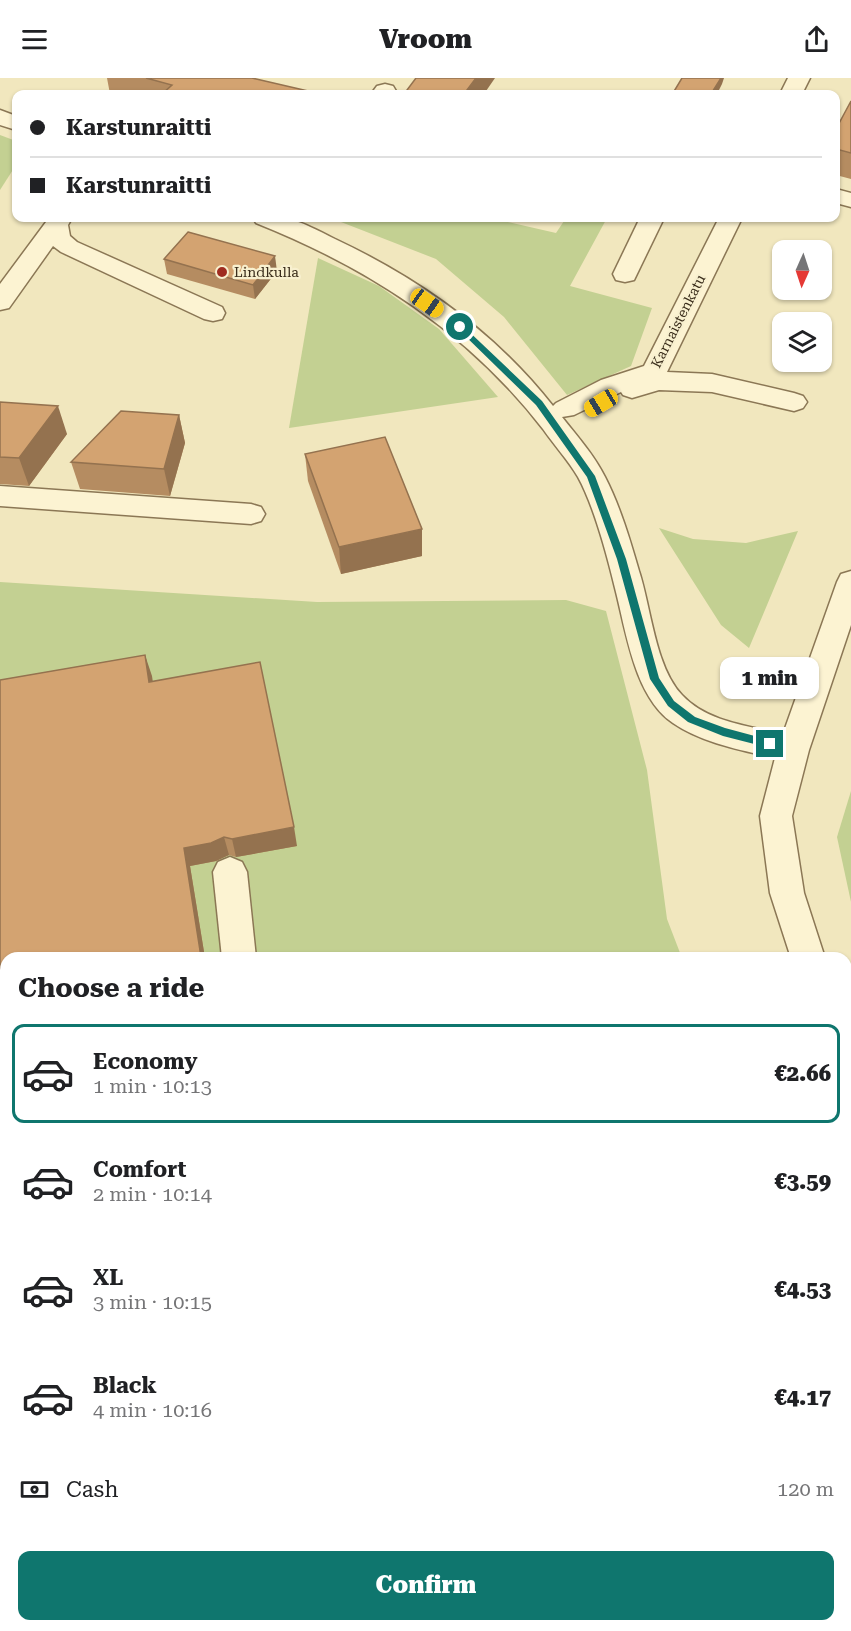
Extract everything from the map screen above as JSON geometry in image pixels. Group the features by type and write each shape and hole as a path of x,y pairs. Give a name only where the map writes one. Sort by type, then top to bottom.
{"street":[{"path":"0,302 58,222"},
{"path":"59,222 59,238 69,247 213,313"},
{"path":"286,222 377,268 460,327 539,403 561,419 591,476 621,559 654,679 671,704 692,719 723,732 793,750"},
{"path":"625,274 650,222"},
{"name":"Karnaistenkatu","path":"561,419 610,386 654,372 729,222"},
{"path":"561,419 615,394 659,381 712,383 794,402"},
{"path":"0,496 251,514"},
{"path":"806,952 787,893 776,816 793,750 851,582"},
{"path":"230,872 238,952"}],"green space":[{"path":"0,135 12,140 12,171 0,190"},
{"path":"341,222 508,222 556,233 563,222 605,222 570,286 652,308 631,366 567,395 504,317 436,259"},
{"path":"318,258 379,286 439,329 498,397 289,428"},
{"path":"659,528 693,539 746,543 798,531 749,648 721,625"},
{"path":"0,582 317,602 566,600 606,611 647,770 667,919 680,952 0,952"},
{"path":"851,791 851,902 837,837"}],"building":[{"path":"146,78 252,78 304,90 166,90 172,85"},
{"path":"416,78 476,78 467,90 407,90"},
{"path":"682,78 721,78 714,90 675,90"},
{"path":"851,101 851,153 840,150 840,122"},
{"path":"188,232 275,256 253,285 164,259"},
{"path":"0,402 58,406 19,458 0,457"},
{"path":"121,411 179,415 164,469 71,462"},
{"path":"385,437 422,529 339,547 305,454"},
{"path":"145,655 149,682 260,662 294,827 232,839 224,837 211,843 184,848 200,952 0,952 0,680"}],"place":[{"name":"Lindkulla","path":"222,272"}],"route":[{"path":"460,327 539,403 591,476 621,559 654,679 671,704 692,719 723,732 770,744"}]}
